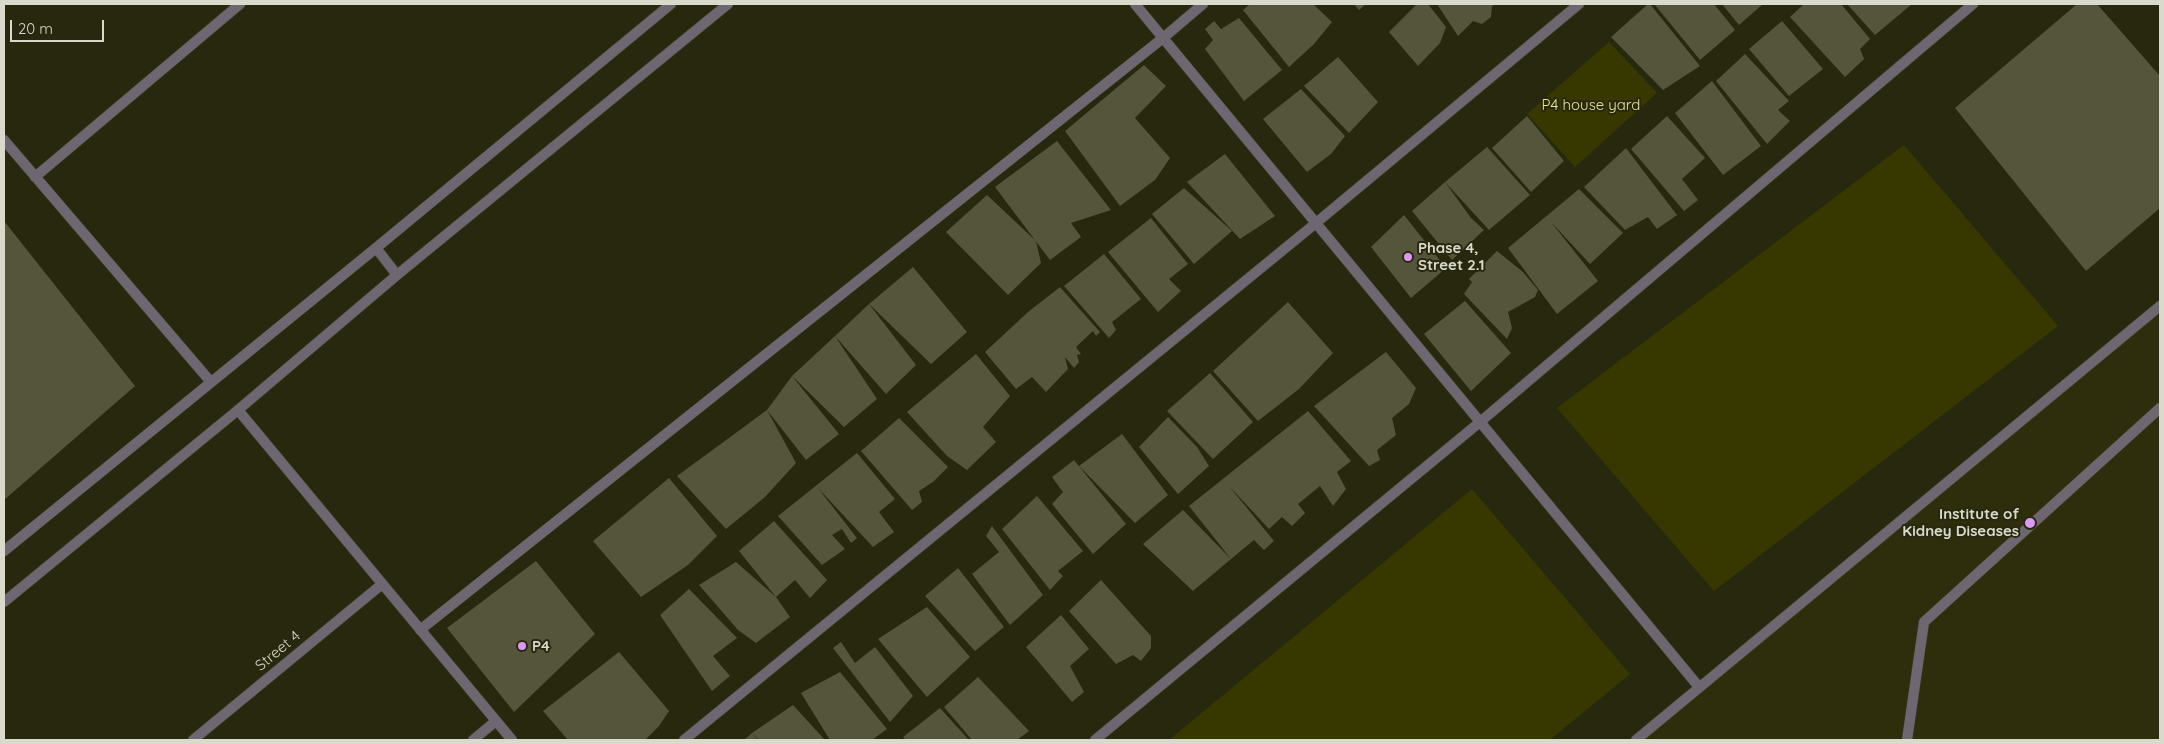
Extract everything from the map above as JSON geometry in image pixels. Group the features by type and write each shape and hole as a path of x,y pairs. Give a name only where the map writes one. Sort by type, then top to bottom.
{"street":[{"path":"35,177 240,4"},
{"path":"4,551 210,381 376,248 671,4"},
{"path":"4,602 238,410 397,275 728,4"},
{"path":"1134,4 1699,687"},
{"path":"420,630 1163,38 1203,4"},
{"path":"684,740 1316,223 1579,4"},
{"path":"1095,740 1480,422 1973,4"},
{"path":"4,140 210,381"},
{"path":"376,248 397,275"},
{"path":"1636,740 2160,306"},
{"path":"1907,740 1924,622 2160,408"},
{"path":"238,410 512,740"},
{"name":"Street 4","path":"193,740 382,585"},
{"path":"473,740 496,721"}],"shaded area":[{"name":"Institute of Kidney Diseases","path":"2160,307 2160,740 1638,740"}],"green space":[{"name":"P4 house yard","path":"1609,42 1657,93 1575,167 1527,114"},
{"path":"1904,145 2058,326 1714,591 1557,408"},
{"path":"1472,489 1630,674 1550,740 1169,740"}],"building":[{"path":"1250,4 1313,4 1332,22 1314,44 1289,67 1243,10"},
{"path":"1354,4 1366,4 1359,10"},
{"path":"1417,4 1428,4 1446,27 1440,43 1418,66 1389,32"},
{"path":"1437,4 1495,4 1492,6 1491,17 1482,24 1473,21 1458,36"},
{"path":"1650,4 1700,66 1663,90 1611,37"},
{"path":"1714,4 1735,30 1700,60 1655,5"},
{"path":"1722,4 1763,4 1739,25"},
{"path":"1804,4 1841,4 1870,39 1860,49 1864,59 1845,77 1790,17"},
{"path":"1847,4 1912,4 1875,35"},
{"path":"2077,4 2097,4 2160,76 2160,208 2086,271 1955,108"},
{"path":"1239,18 1282,70 1244,101 1205,49 1213,40 1205,29 1214,21 1221,29"},
{"path":"1782,21 1823,69 1789,96 1749,49"},
{"path":"1745,54 1789,101 1778,110 1790,121 1767,144 1716,81"},
{"path":"1338,57 1378,102 1349,133 1304,86"},
{"path":"1144,65 1166,86 1135,118 1170,158 1155,180 1120,206 1065,131"},
{"path":"1712,81 1761,146 1723,175 1675,113"},
{"path":"1301,89 1345,136 1331,154 1307,172 1263,119"},
{"path":"1527,116 1564,161 1531,192 1492,148"},
{"path":"1667,116 1705,158 1682,179 1698,200 1684,211 1631,149"},
{"path":"1057,141 1111,210 1071,223 1081,237 1050,260 995,187"},
{"path":"1487,147 1530,195 1489,230 1445,182"},
{"path":"1626,148 1677,215 1657,229 1648,217 1625,230 1584,187"},
{"path":"1225,154 1275,216 1240,239 1187,182"},
{"path":"1445,182 1471,218 1484,230 1452,260 1412,211"},
{"path":"1184,188 1232,231 1194,264 1152,214"},
{"path":"1579,189 1623,233 1590,264 1551,222 1598,281 1557,314 1508,248"},
{"path":"987,195 1036,241 1041,263 1008,295 946,232"},
{"name":"Phase 4, Street 2.1","path":"1404,215 1446,268 1411,298 1371,247"},
{"path":"1151,218 1188,264 1169,279 1181,291 1158,312 1108,252"},
{"path":"4,221 135,386 4,500"},
{"path":"1497,251 1523,272 1538,290 1535,297 1508,312 1512,328 1507,339 1464,294 1472,282 1469,279"},
{"path":"1104,254 1141,299 1112,322 1116,330 1109,338 1064,286"},
{"path":"913,267 967,332 931,364 869,304"},
{"path":"1060,287 1100,332 1096,336 1093,331 1076,347 1081,354 1077,355 1079,362 1074,368 1065,357 1068,369 1046,392 1032,377 1016,389 985,352 1028,312"},
{"path":"1465,301 1511,353 1471,391 1424,334"},
{"path":"1288,302 1333,353 1299,389 1258,421 1213,371"},
{"path":"869,304 916,365 886,394 835,336"},
{"path":"835,336 877,399 844,427 792,376"},
{"path":"1386,352 1416,388 1409,404 1392,418 1396,435 1377,450 1380,460 1369,466 1314,406"},
{"path":"976,354 1010,396 983,427 996,442 967,470 947,456 907,412"},
{"path":"1210,373 1253,422 1213,459 1167,411"},
{"path":"792,376 839,434 806,460 767,410"},
{"path":"767,410 796,463 765,497 726,529 677,476"},
{"path":"1308,411 1351,461 1337,472 1346,489 1333,506 1320,486 1298,504 1305,513 1292,526 1282,517 1269,529 1229,486 1274,541 1264,550 1254,540 1231,559 1189,506"},
{"path":"1168,417 1197,447 1209,466 1178,494 1139,447"},
{"path":"899,418 948,467 933,482 919,491 922,502 912,510 861,451"},
{"path":"1122,434 1168,495 1135,523 1079,466"},
{"path":"857,453 895,499 879,512 894,532 873,547 818,488 857,538 851,543 842,529 832,535 845,549 822,565 778,516"},
{"path":"1074,460 1126,524 1093,554 1052,504 1063,492 1052,477"},
{"path":"669,478 717,536 688,565 641,597 593,541"},
{"path":"1037,496 1083,551 1058,571 1063,576 1050,590 1002,529"},
{"path":"1183,510 1231,559 1193,591 1143,544"},
{"path":"774,521 827,580 810,598 795,580 776,597 739,551"},
{"path":"992,526 1043,595 1010,625 972,574 999,552 986,536"},
{"name":"P4","path":"536,561 595,634 514,712 447,628"},
{"path":"736,562 776,597 790,617 756,643 738,630 699,585"},
{"path":"958,568 1004,627 975,651 925,596"},
{"path":"1101,580 1151,636 1151,648 1141,661 1133,655 1116,664 1069,611"},
{"path":"689,589 737,638 713,656 730,676 712,691 660,615"},
{"path":"927,607 970,657 927,697 878,639"},
{"path":"1061,615 1089,649 1070,666 1084,692 1072,702 1026,647"},
{"path":"841,642 855,663 875,647 913,696 890,722 833,648"},
{"name":"P4","path":"619,652 669,711 659,726 645,740 568,740 543,711"},
{"path":"840,672 887,729 872,740 830,740 801,693"},
{"path":"978,677 1029,731 1017,740 972,740 944,707"},
{"path":"793,705 825,740 759,740 752,733"},
{"path":"940,708 969,740 906,740 903,737"},
{"path":"752,733 758,740 744,740"}],"place":[{"name":"Phase 4, Street 2.1","path":"1408,257"},
{"name":"Institute of Kidney Diseases","path":"2030,523"},
{"name":"P4","path":"522,646"}]}
